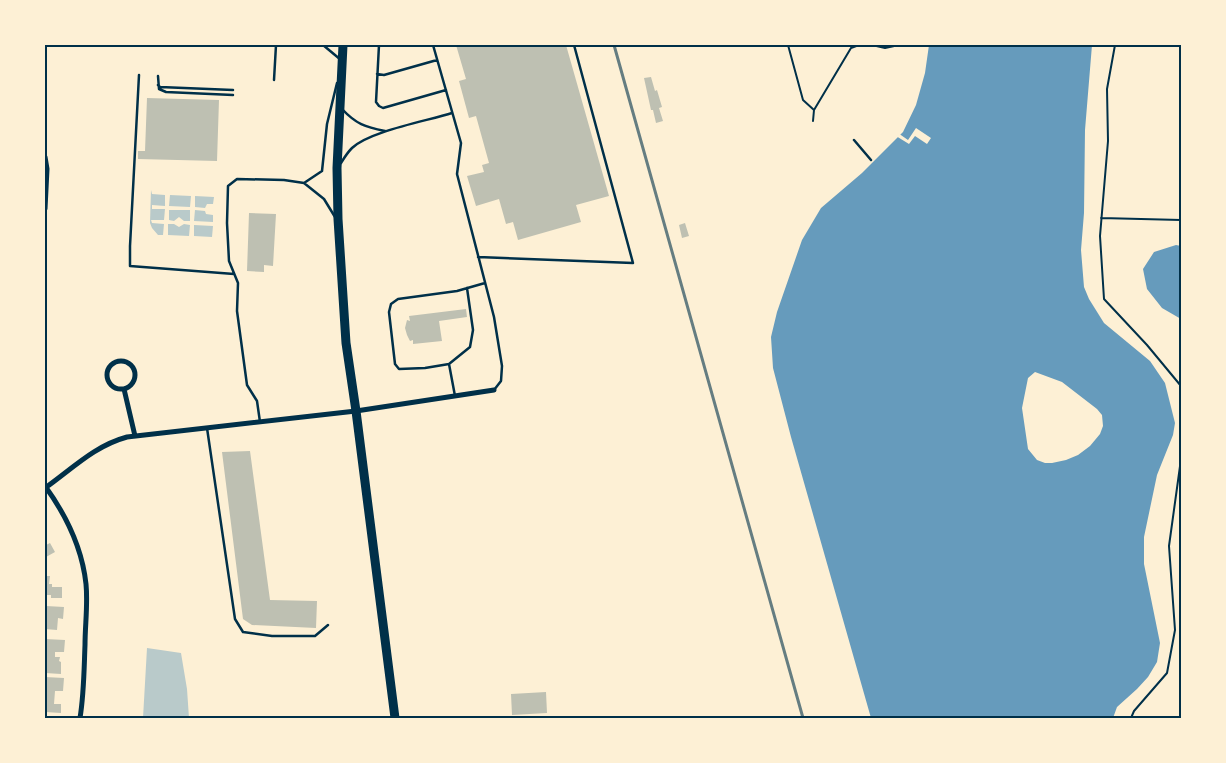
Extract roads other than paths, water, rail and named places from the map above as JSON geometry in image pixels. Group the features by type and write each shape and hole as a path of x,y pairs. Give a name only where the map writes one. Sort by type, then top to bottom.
{"main road":[{"path":"343,45 337,168 338,224 346,343 395,718"}],"street":[{"path":"45,157 47,169 45,209"},
{"path":"115,362 128,363 135,370 132,384 124,389 115,388 108,382 108,368 115,362"},
{"path":"124,389 135,436"},
{"path":"80,718 83,692 86,582 72,530 45,487 88,455 122,438 356,410 494,390"}],"lane":[{"path":"274,80 276,45"},
{"path":"304,183 322,171 327,124 342,63 323,45"},
{"path":"382,45 376,102 383,108 446,90"},
{"path":"433,45 461,143 457,174 494,317 502,366 501,381 494,390"},
{"path":"478,256 633,263 574,45"},
{"path":"378,74 384,75 437,60"},
{"path":"138,75 130,266 234,274"},
{"path":"158,76 159,89 166,92 233,95"},
{"path":"158,83 160,87 233,90"},
{"path":"340,106 351,118 365,127 386,131"},
{"path":"337,168 353,148 362,141 386,131 452,113"},
{"path":"854,140 871,160"},
{"path":"260,422 256,401 247,385 237,311 238,283 229,261 228,186 238,179 284,180 304,183 324,199 338,224"},
{"path":"467,288 473,330 470,347 449,364 425,368 399,369 395,364 389,312 391,304 398,299 457,291 467,288 485,283"},
{"path":"449,364 455,396"},
{"path":"206,428 234,619 243,632 272,636 315,636 328,625"}],"water":[{"path":"929,45 1092,45 1085,130 1084,213 1081,250 1084,287 1104,323 1150,361 1165,383 1175,423 1173,435 1157,475 1144,537 1144,564 1160,643 1157,662 1148,677 1117,707 1113,718 871,718 791,437 773,368 771,337 777,312 802,240 821,208 862,173 903,132 916,105 925,73","holes":["1035,372 1062,382 1097,409 1102,415 1103,426 1100,434 1090,446 1078,455 1066,460 1045,463 1037,460 1028,449 1022,408 1028,378"]},
{"path":"1176,245 1181,246 1181,319 1162,308 1147,289 1143,269 1154,252"}],"railway":[{"path":"614,45 803,718"}]}
